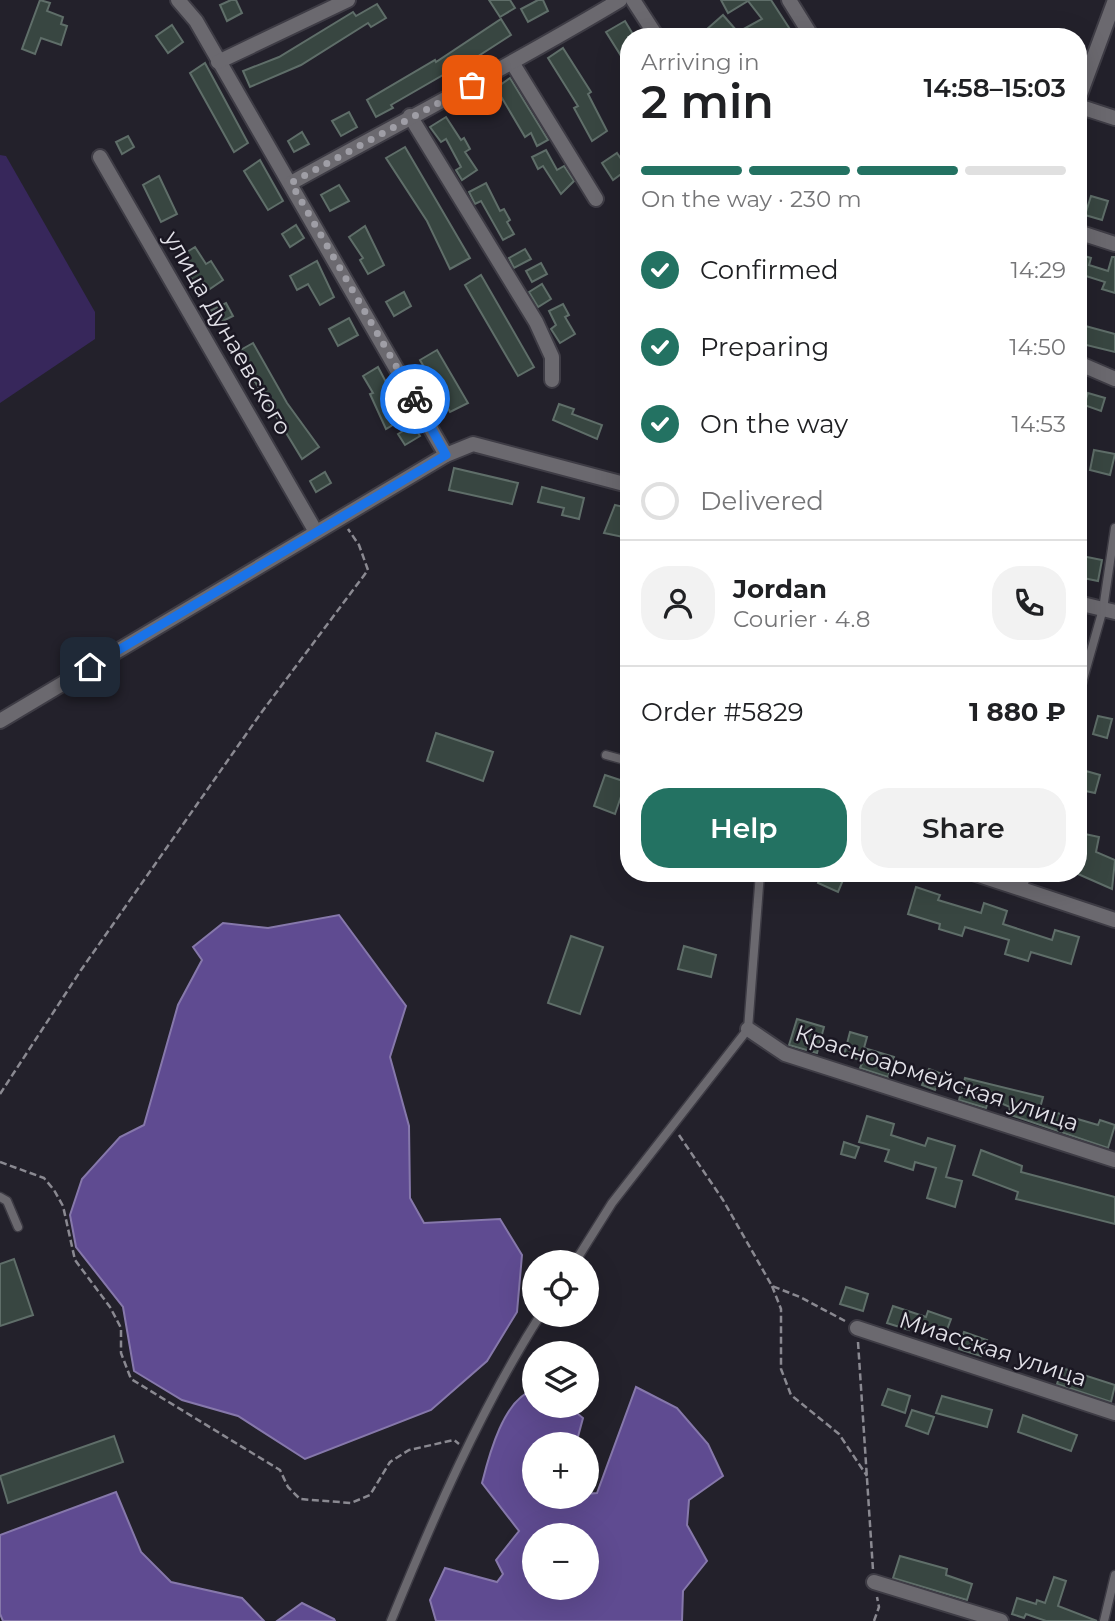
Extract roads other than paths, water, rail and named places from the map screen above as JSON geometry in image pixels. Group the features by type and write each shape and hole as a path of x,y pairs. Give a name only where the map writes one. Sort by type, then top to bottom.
{"street":[{"path":"178,0 196,21 446,455"},
{"path":"218,62 348,0"},
{"path":"291,183 411,116 513,64 620,0"},
{"path":"633,0 651,28"},
{"path":"789,0 806,28"},
{"path":"1087,76 1115,0"},
{"path":"513,64 596,200"},
{"path":"1087,109 1115,118"},
{"path":"411,116 536,322 552,357 552,380"},
{"name":"улица Дунаевского","path":"100,157 316,532"},
{"path":"1087,235 1115,244"},
{"path":"1087,367 1115,379"},
{"path":"0,721 446,455 473,444 620,483"},
{"path":"1087,605 1109,611"},
{"path":"998,882 1115,920"},
{"name":"Красноармейская улица","path":"748,1029 785,1054 1115,1160"},
{"name":"Миасская улица","path":"857,1328 1115,1413"},
{"path":"874,1582 1001,1621"}],"lane":[{"path":"1087,672 1109,611 1115,528"},
{"path":"606,755 620,759"},
{"path":"583,1250 612,1203 748,1029 759,882"},
{"path":"1022,891 1024,882"},
{"path":"0,1197 6,1201 18,1227"},
{"path":"391,1621 421,1546 504,1372 533,1327"},
{"path":"1104,1621 1115,1575"}]}
